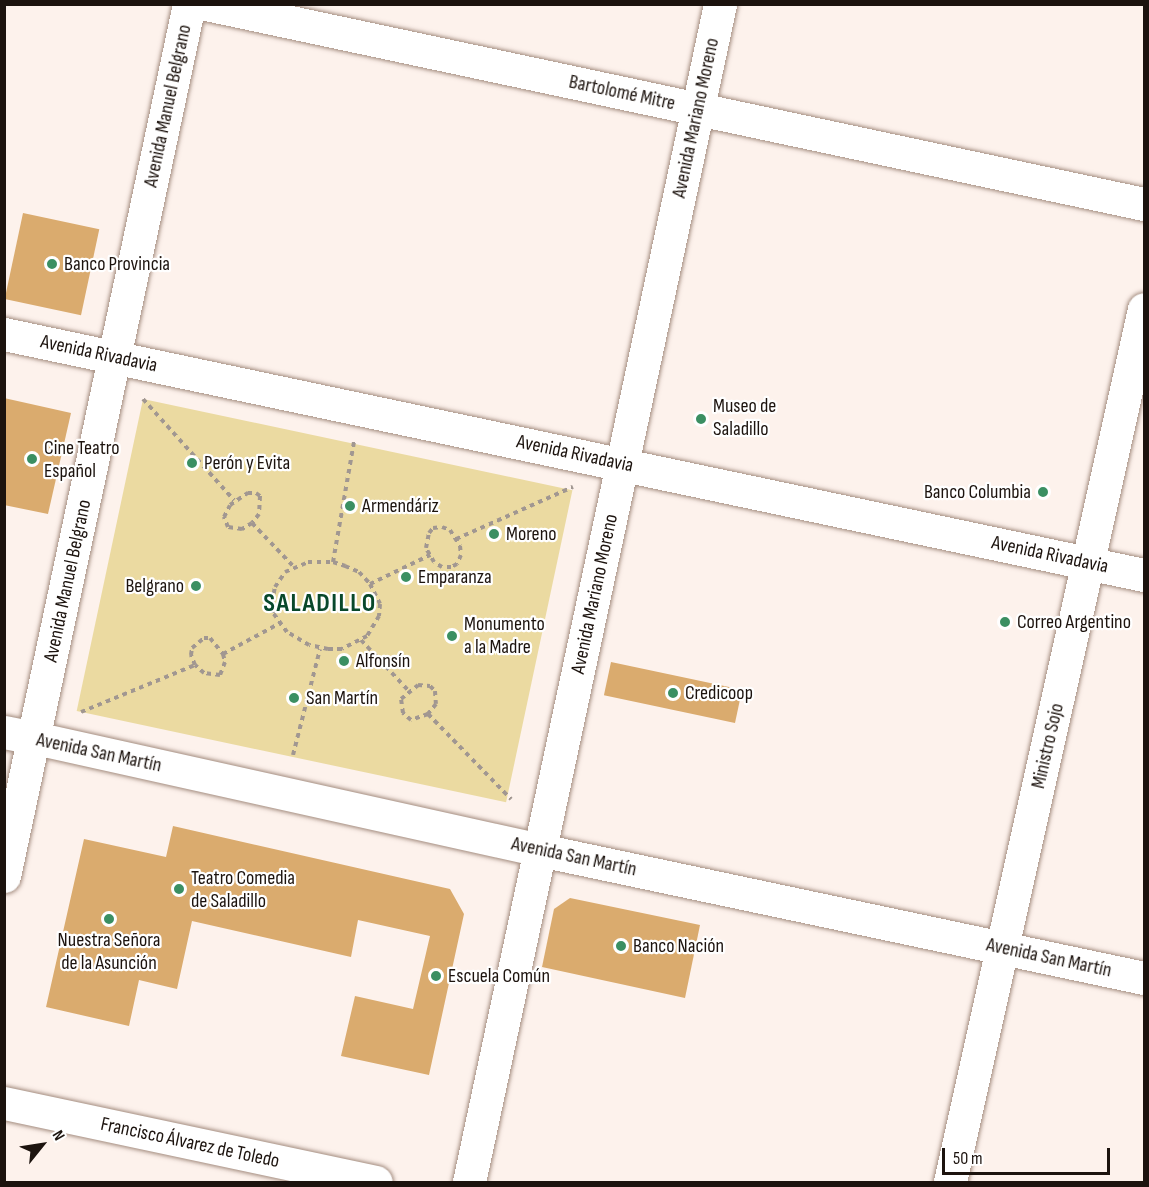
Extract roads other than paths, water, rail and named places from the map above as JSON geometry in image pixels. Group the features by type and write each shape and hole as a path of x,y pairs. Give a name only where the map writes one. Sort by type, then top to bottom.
{"main road":[{"name":"Avenida Manuel Belgrano","path":"4,876 20,735 116,358 189,4"},
{"name":"Bartolomé Mitre","path":"206,4 1144,204"},
{"name":"Avenida Mariano Moreno","path":"469,1182 720,4"},
{"name":"Ministro Sojo","path":"950,1182 1144,309"},
{"name":"Avenida Rivadavia","path":"4,334 1144,574"},
{"name":"Avenida San Martín","path":"20,735 540,850 1144,978"},
{"name":"Francisco Álvarez de Toledo","path":"4,1103 376,1182"}],"place":[{"name":"Banco Provincia","path":"52,264"},
{"name":"Museo de Saladillo","path":"701,419"},
{"name":"Cine Teatro Español","path":"32,459"},
{"name":"Perón y Evita","path":"192,463"},
{"name":"Banco Columbia","path":"1043,492"},
{"name":"Armendáriz","path":"350,506"},
{"name":"Moreno","path":"494,534"},
{"name":"Emparanza","path":"406,577"},
{"name":"Belgrano","path":"196,586"},
{"name":"Correo Argentino","path":"1005,622"},
{"name":"Monumento a la Madre","path":"452,636"},
{"name":"Alfonsín","path":"344,661"},
{"name":"Credicoop","path":"673,693"},
{"name":"San Martín","path":"294,698"},
{"name":"Teatro Comedia de Saladillo","path":"179,889"},
{"name":"Nuestra Señora de la Asunción","path":"109,919"},
{"name":"Banco Nación","path":"621,946"},
{"name":"Escuela Común","path":"436,976"}],"district":[{"name":"SALADILLO","path":"320,604"}]}
